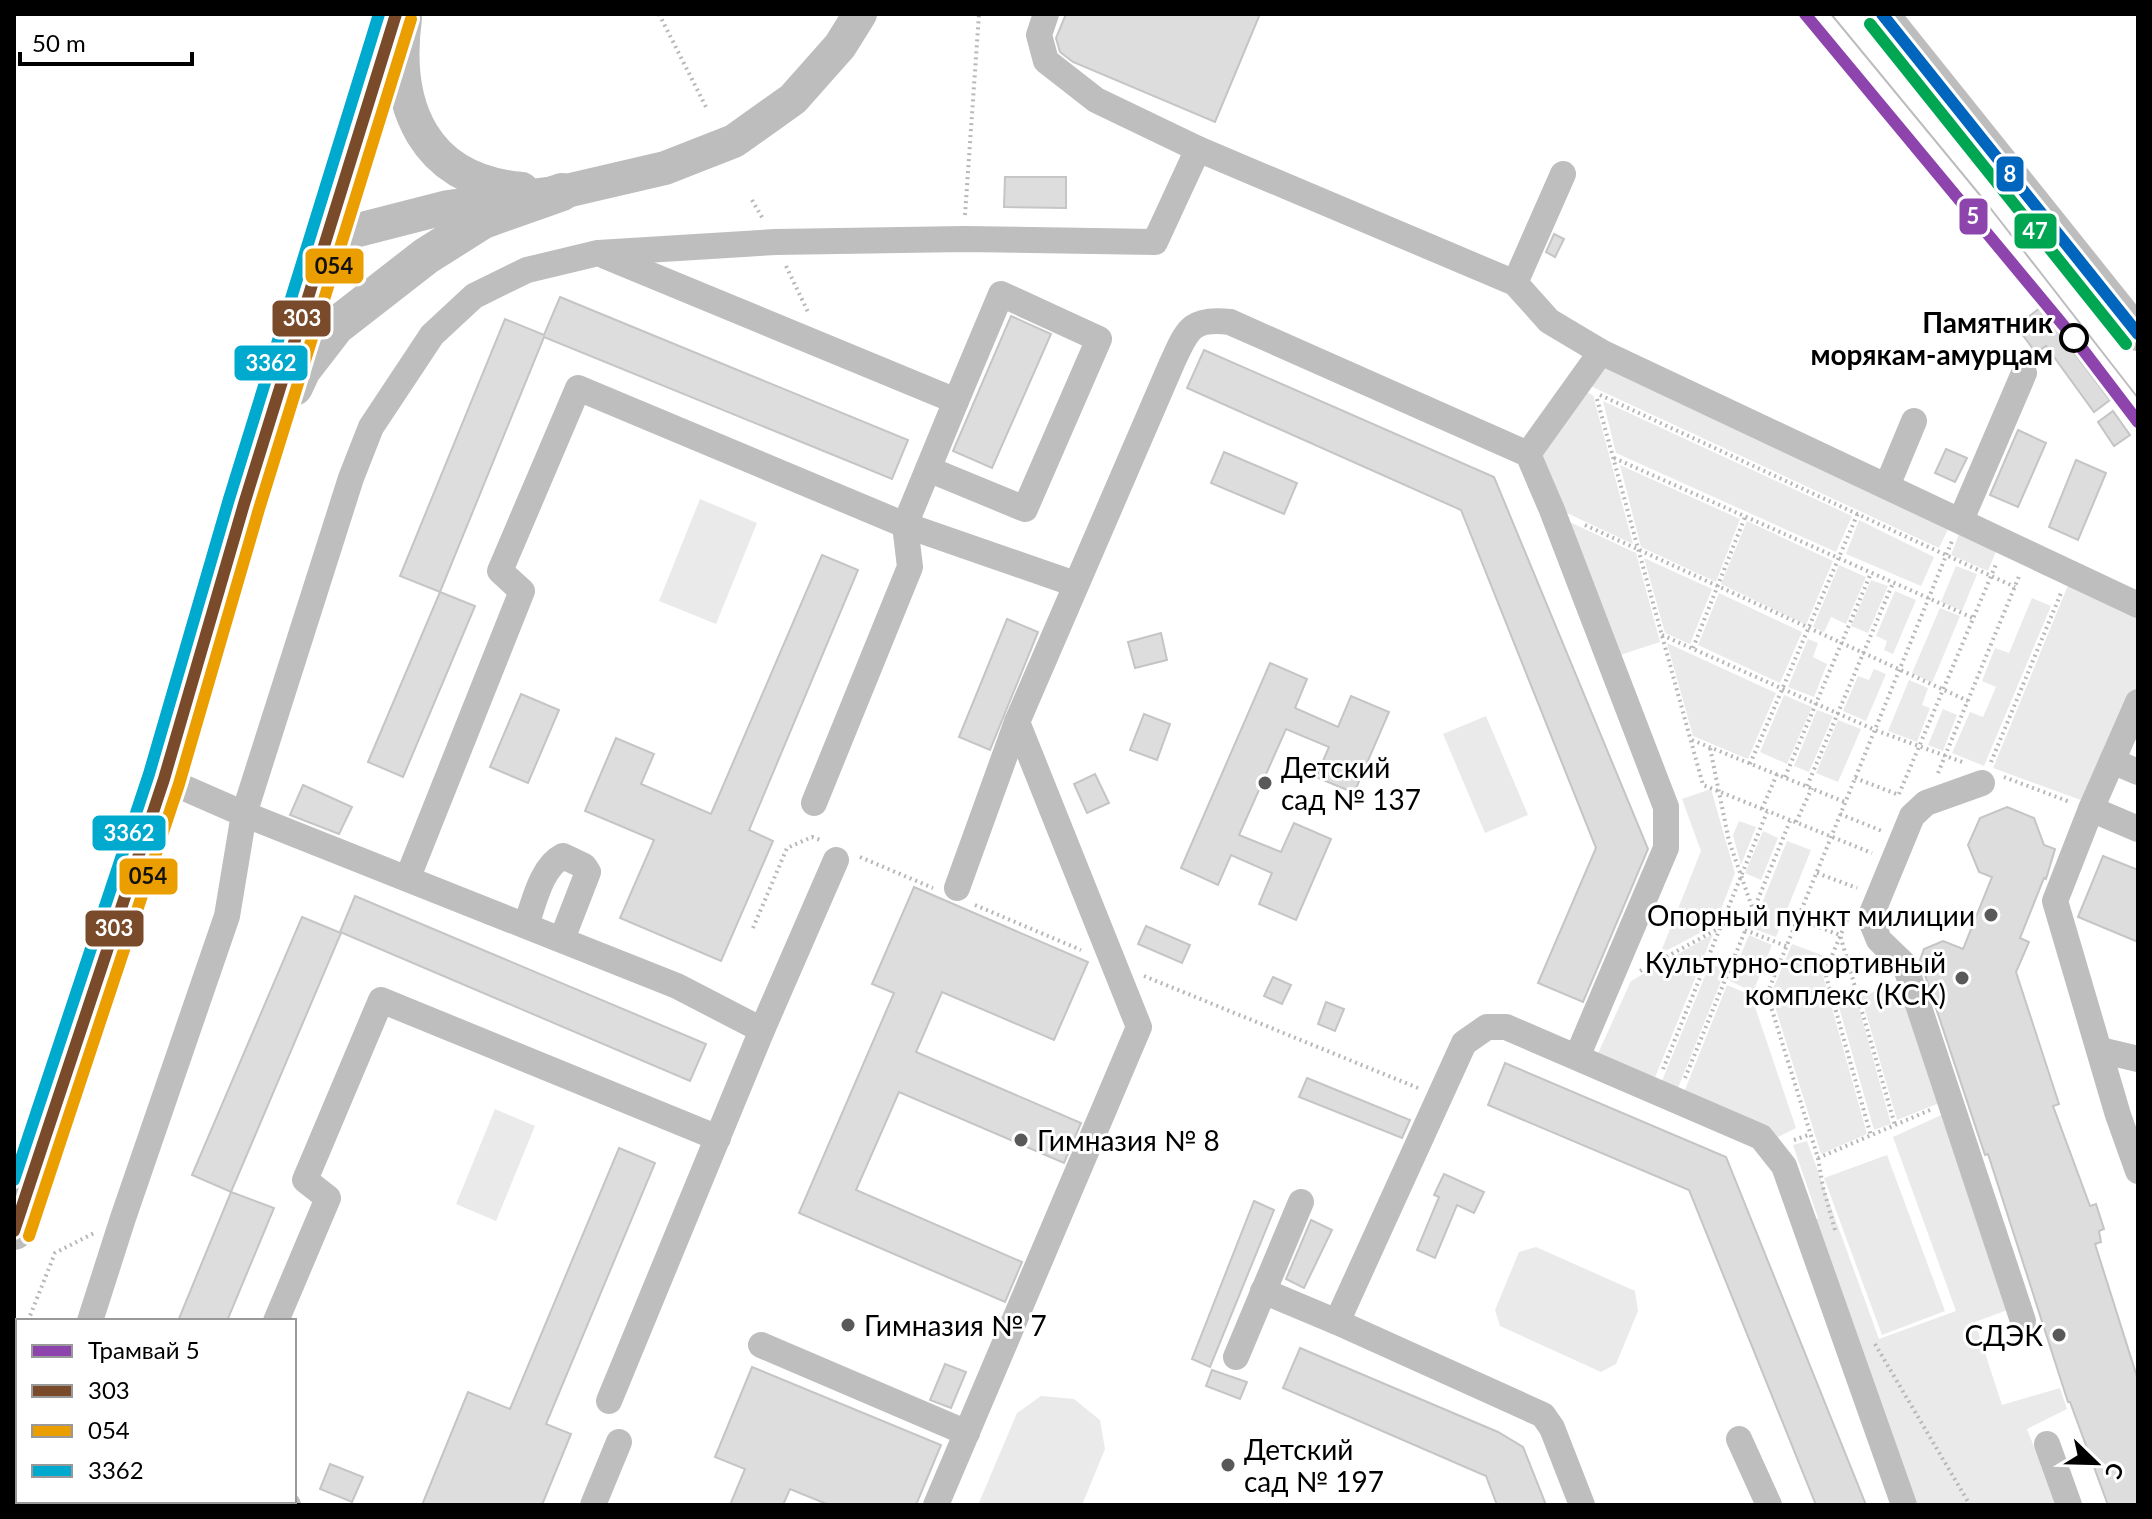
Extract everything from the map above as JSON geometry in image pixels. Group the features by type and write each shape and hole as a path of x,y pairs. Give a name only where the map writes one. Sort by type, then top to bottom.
{"highway":[{"path":"14,1231 164,779 244,504 396,14"},
{"path":"244,504 302,370 336,326 426,256 483,220 562,192"}],"main road":[{"path":"405,14 400,52 404,91 416,126 439,156 468,176 503,187 562,192"},
{"path":"327,238 448,207 562,192 665,168 734,141 793,99 840,46 860,14"},
{"path":"1882,14 2138,334"}],"street":[{"path":"1046,14 1039,35 1046,61 1096,100 1198,149 1515,283 1549,321 1601,352 2138,605"},
{"path":"91,1319 227,916 244,814 346,493 371,427 432,335 474,296 527,270 598,253 775,242 964,239 1155,242 1198,149"},
{"path":"1515,283 1563,174"},
{"path":"598,253 956,401"},
{"path":"814,803 910,567 905,525 928,469 956,401 1001,294 1099,339 1025,509 928,469"},
{"path":"956,894 1017,722 1181,344 1193,326 1210,319 1230,322 1528,454 1666,807 1666,848 1577,1057"},
{"path":"1528,454 1601,352"},
{"path":"1961,520 2024,373"},
{"path":"408,877 522,591 500,571 578,388 905,525 1075,584"},
{"path":"1887,486 1914,421"},
{"path":"2138,702 2055,901 2138,1171"},
{"path":"936,1505 1139,1027 1017,722"},
{"path":"2112,761 2138,772"},
{"path":"164,779 244,814 677,986 762,1030"},
{"path":"1982,783 1926,803 1912,816 1870,918 1879,940 1905,965 2023,1321"},
{"path":"2091,809 2138,829"},
{"path":"609,1401 839,852"},
{"path":"526,925 547,871 555,860 563,856 584,866 588,872 562,939"},
{"path":"277,1319 328,1198 305,1180 381,1000 718,1138"},
{"path":"1337,1322 1464,1043 1487,1027 1506,1027 1761,1137 1784,1166 1904,1505"},
{"path":"2100,1050 2138,1059"},
{"path":"1236,1357 1301,1202"},
{"path":"1263,1291 1543,1415 1552,1428 1582,1505"},
{"path":"761,1345 967,1433"},
{"path":"1739,1439 1769,1505"},
{"path":"593,1505 619,1442"},
{"path":"2047,1444 2069,1505"}],"path":[{"path":"659,14 707,109"},
{"path":"964,239 979,14"},
{"path":"752,200 823,346"},
{"path":"1874,854 1703,785 1595,392 2015,587"},
{"path":"1613,458 1973,618"},
{"path":"1552,510 1968,701"},
{"path":"1750,764 1858,513"},
{"path":"1692,649 1745,517"},
{"path":"1838,1242 1818,1158 1767,994 1961,520"},
{"path":"1926,803 2029,553"},
{"path":"1982,783 2070,572"},
{"path":"1785,777 1871,573"},
{"path":"1796,823 1893,583"},
{"path":"1662,635 1875,730"},
{"path":"1690,739 1845,802"},
{"path":"1710,748 1729,841 1753,910"},
{"path":"1666,1095 1721,926 1777,774"},
{"path":"1855,778 1899,795"},
{"path":"1840,814 1884,832"},
{"path":"1666,1095 1745,930 1790,821"},
{"path":"753,928 787,848 812,837 839,852 956,894 1113,963 1420,1089"},
{"path":"1817,873 1860,889"},
{"path":"1628,977 1753,910"},
{"path":"1797,919 1840,935 1895,1125"},
{"path":"1745,930 1786,946"},
{"path":"1818,1158 1950,1102"},
{"path":"29,1319 55,1253 123,1218"},
{"path":"1870,1335 1970,1505"}],"shaded area":[{"path":"1602,357 1952,521 1939,548 1584,383"},
{"path":"1578,389 1593,395 1633,544 1554,507 1532,454"},
{"path":"1603,401 1852,516 1836,552 1616,453"},
{"path":"1620,465 1740,519 1716,582 1641,547"},
{"path":"700,499 757,523 716,624 659,601"},
{"path":"1559,517 1636,553 1660,642 1620,655"},
{"path":"1859,520 1934,557 1921,586 1846,554"},
{"path":"1747,521 1833,561 1806,625 1721,584"},
{"path":"1962,526 1999,544 1988,571 1951,555"},
{"path":"1644,558 1712,589 1690,644 1665,633"},
{"path":"1839,565 1866,577 1846,624 1831,617 1824,632 1813,627"},
{"path":"1956,566 1977,574 1962,611 1941,602"},
{"path":"2071,578 2138,610 2138,692 2089,803 1993,768"},
{"path":"1871,580 1888,586 1868,633 1851,626"},
{"path":"1895,591 1916,600 1893,654 1884,650 1887,641 1876,636"},
{"path":"1719,593 1802,632 1780,683 1698,645"},
{"path":"2032,598 2051,606 1984,766 1952,753 1970,712 1983,717 1996,687 1982,681 1995,648 2009,653"},
{"path":"1940,608 1960,616 1932,683 1912,673"},
{"path":"1808,639 1818,643 1813,657 1827,664 1814,697 1788,687"},
{"path":"1667,643 1776,693 1748,759 1693,736"},
{"path":"1874,669 1886,674 1866,721 1843,711 1858,676 1869,680"},
{"path":"1909,680 1928,688 1922,705 1930,708 1917,742 1888,731"},
{"path":"1784,695 1812,707 1787,764 1760,752"},
{"path":"1943,709 1957,715 1943,751 1928,745"},
{"path":"1817,710 1833,716 1809,772 1794,766"},
{"path":"1486,716 1528,815 1485,833 1443,734"},
{"path":"1838,720 1861,729 1838,782 1816,773"},
{"path":"1711,789 1735,873 1715,925 1660,954 1701,851 1682,799"},
{"path":"1739,821 1756,827 1741,865 1733,835"},
{"path":"1763,831 1778,838 1761,880 1745,873"},
{"path":"1787,841 1811,850 1776,937 1752,928"},
{"path":"1713,934 1652,1085 1595,1060 1631,981"},
{"path":"1749,935 1772,945 1753,992 1730,981"},
{"path":"1792,944 1827,957 1822,972 1867,1134 1821,1154 1771,994"},
{"path":"1710,964 1726,969 1675,1095 1659,1088"},
{"path":"1907,981 1947,1100 1897,1120 1861,996"},
{"path":"1727,985 1751,995 1796,1128 1778,1137 1682,1097"},
{"path":"1857,1000 1891,1124 1874,1130 1839,1007"},
{"path":"495,1109 535,1126 496,1221 456,1204"},
{"path":"1948,1112 2013,1308 1975,1322 2002,1405 2060,1388 2067,1409 2027,1429 2057,1505 1908,1505 1809,1222 1818,1218 1793,1145 1807,1141 1879,1339 1956,1311 1893,1137"},
{"path":"1887,1155 1945,1311 1882,1335 1824,1178"},
{"path":"1536,1247 1635,1291 1638,1311 1616,1364 1601,1372 1500,1326 1495,1310 1519,1252"},
{"path":"1041,1396 1074,1399 1100,1420 1105,1449 1082,1505 978,1505 1017,1413"}],"building":[{"path":"1066,14 1260,14 1215,122 1073,62 1060,52 1056,38"},
{"path":"1005,177 1066,177 1066,208 1004,207"},
{"path":"1554,234 1564,239 1555,257 1546,252"},
{"path":"560,297 908,440 892,479 544,337 440,592 400,576 505,319 544,335"},
{"path":"2040,308 2110,400 2094,412 2046,346 2036,353 2016,326"},
{"path":"1011,316 1051,334 992,468 953,451"},
{"path":"1204,350 1494,477 1648,849 1583,1002 1538,983 1596,848 1461,510 1187,388"},
{"path":"2113,411 2130,435 2114,446 2098,422"},
{"path":"2018,430 2046,443 2018,507 1990,495"},
{"path":"1946,449 1967,458 1955,482 1935,473"},
{"path":"1224,452 1297,483 1284,514 1211,483"},
{"path":"2076,460 2106,473 2078,540 2049,527"},
{"path":"822,555 858,570 749,830 773,841 721,961 620,918 654,840 585,811 616,738 654,754 641,784 711,814"},
{"path":"440,592 475,606 403,777 368,762"},
{"path":"1007,619 1038,632 990,750 959,737"},
{"path":"1161,633 1167,660 1135,668 1128,642"},
{"path":"1270,663 1307,679 1295,708 1338,727 1351,696 1389,712 1354,793 1316,777 1329,747 1286,729 1239,835 1281,852 1294,823 1331,839 1296,920 1259,904 1272,873 1231,855 1218,885 1181,868"},
{"path":"521,694 559,710 528,783 490,767"},
{"path":"1144,714 1170,724 1157,760 1130,750"},
{"path":"1095,774 1109,803 1087,813 1074,784"},
{"path":"303,785 352,807 339,834 290,815"},
{"path":"2007,807 2034,818 2044,845 2055,849 2046,879 2020,938 2029,942 2016,972 2059,1104 2053,1106 2090,1206 2096,1204 2104,1229 2099,1231 2101,1242 2095,1244 2138,1380 2138,1505 2108,1505 2068,1402 1988,1154 1985,1155 1920,960 1924,949 1943,941 1963,949 1992,877 1979,872 1968,845 1980,818"},
{"path":"2103,856 2138,870 2138,942 2078,917"},
{"path":"914,887 1088,962 1054,1040 942,992 916,1052 1081,1123 1064,1163 899,1092 856,1190 1022,1262 1005,1302 799,1213 894,993 872,984"},
{"path":"355,896 706,1044 690,1081 340,932"},
{"path":"302,917 341,933 231,1192 192,1175"},
{"path":"1146,926 1190,945 1182,963 1138,944"},
{"path":"1273,977 1291,985 1282,1004 1264,996"},
{"path":"1326,1002 1344,1009 1335,1031 1318,1024"},
{"path":"1505,1063 1726,1157 1866,1505 1816,1505 1689,1190 1488,1105"},
{"path":"1307,1078 1410,1120 1402,1138 1299,1097"},
{"path":"619,1148 655,1163 546,1424 571,1434 542,1505 422,1505 468,1392 510,1409"},
{"path":"1444,1174 1484,1192 1474,1213 1457,1205 1435,1258 1417,1250 1439,1197 1434,1195"},
{"path":"231,1192 274,1208 228,1319 179,1319"},
{"path":"1254,1201 1274,1210 1210,1367 1192,1359"},
{"path":"1311,1220 1332,1230 1304,1288 1286,1279"},
{"path":"1300,1348 1498,1432 1523,1447 1546,1505 1497,1505 1486,1476 1283,1388"},
{"path":"945,1364 966,1372 951,1408 930,1400"},
{"path":"752,1367 941,1445 916,1505 829,1505 790,1489 783,1505 730,1505 745,1469 715,1457"},
{"path":"1212,1370 1247,1382 1240,1399 1206,1386"},
{"path":"330,1464 363,1477 352,1502 320,1489"}],"tram line":[{"name":"5","path":"1805,14 2074,338 2138,422"},
{"path":"1831,14 1984,200 2138,398"}],"transit line":[{"name":"3362","path":"14,1180 149,774 229,499 379,14"},
{"name":"303","path":"14,1231 164,779 244,504 396,14"},
{"name":"8","path":"1882,14 2138,334"},
{"name":"054","path":"29,1236 179,784 259,509 411,19"},
{"name":"47","path":"1870,24 2126,344"}],"place":[{"name":"Памятник морякам-амурцам","path":"2074,338"},
{"name":"Детский сад № 137","path":"1265,783"},
{"name":"Опорный пункт милиции","path":"1991,915"},
{"name":"Культурно-спортивный комплекс (КСК)","path":"1962,978"},
{"name":"Гимназия № 8","path":"1021,1140"},
{"name":"Гимназия № 7","path":"848,1325"},
{"name":"СДЭК","path":"2059,1335"},
{"name":"Детский сад № 197","path":"1228,1465"}]}
